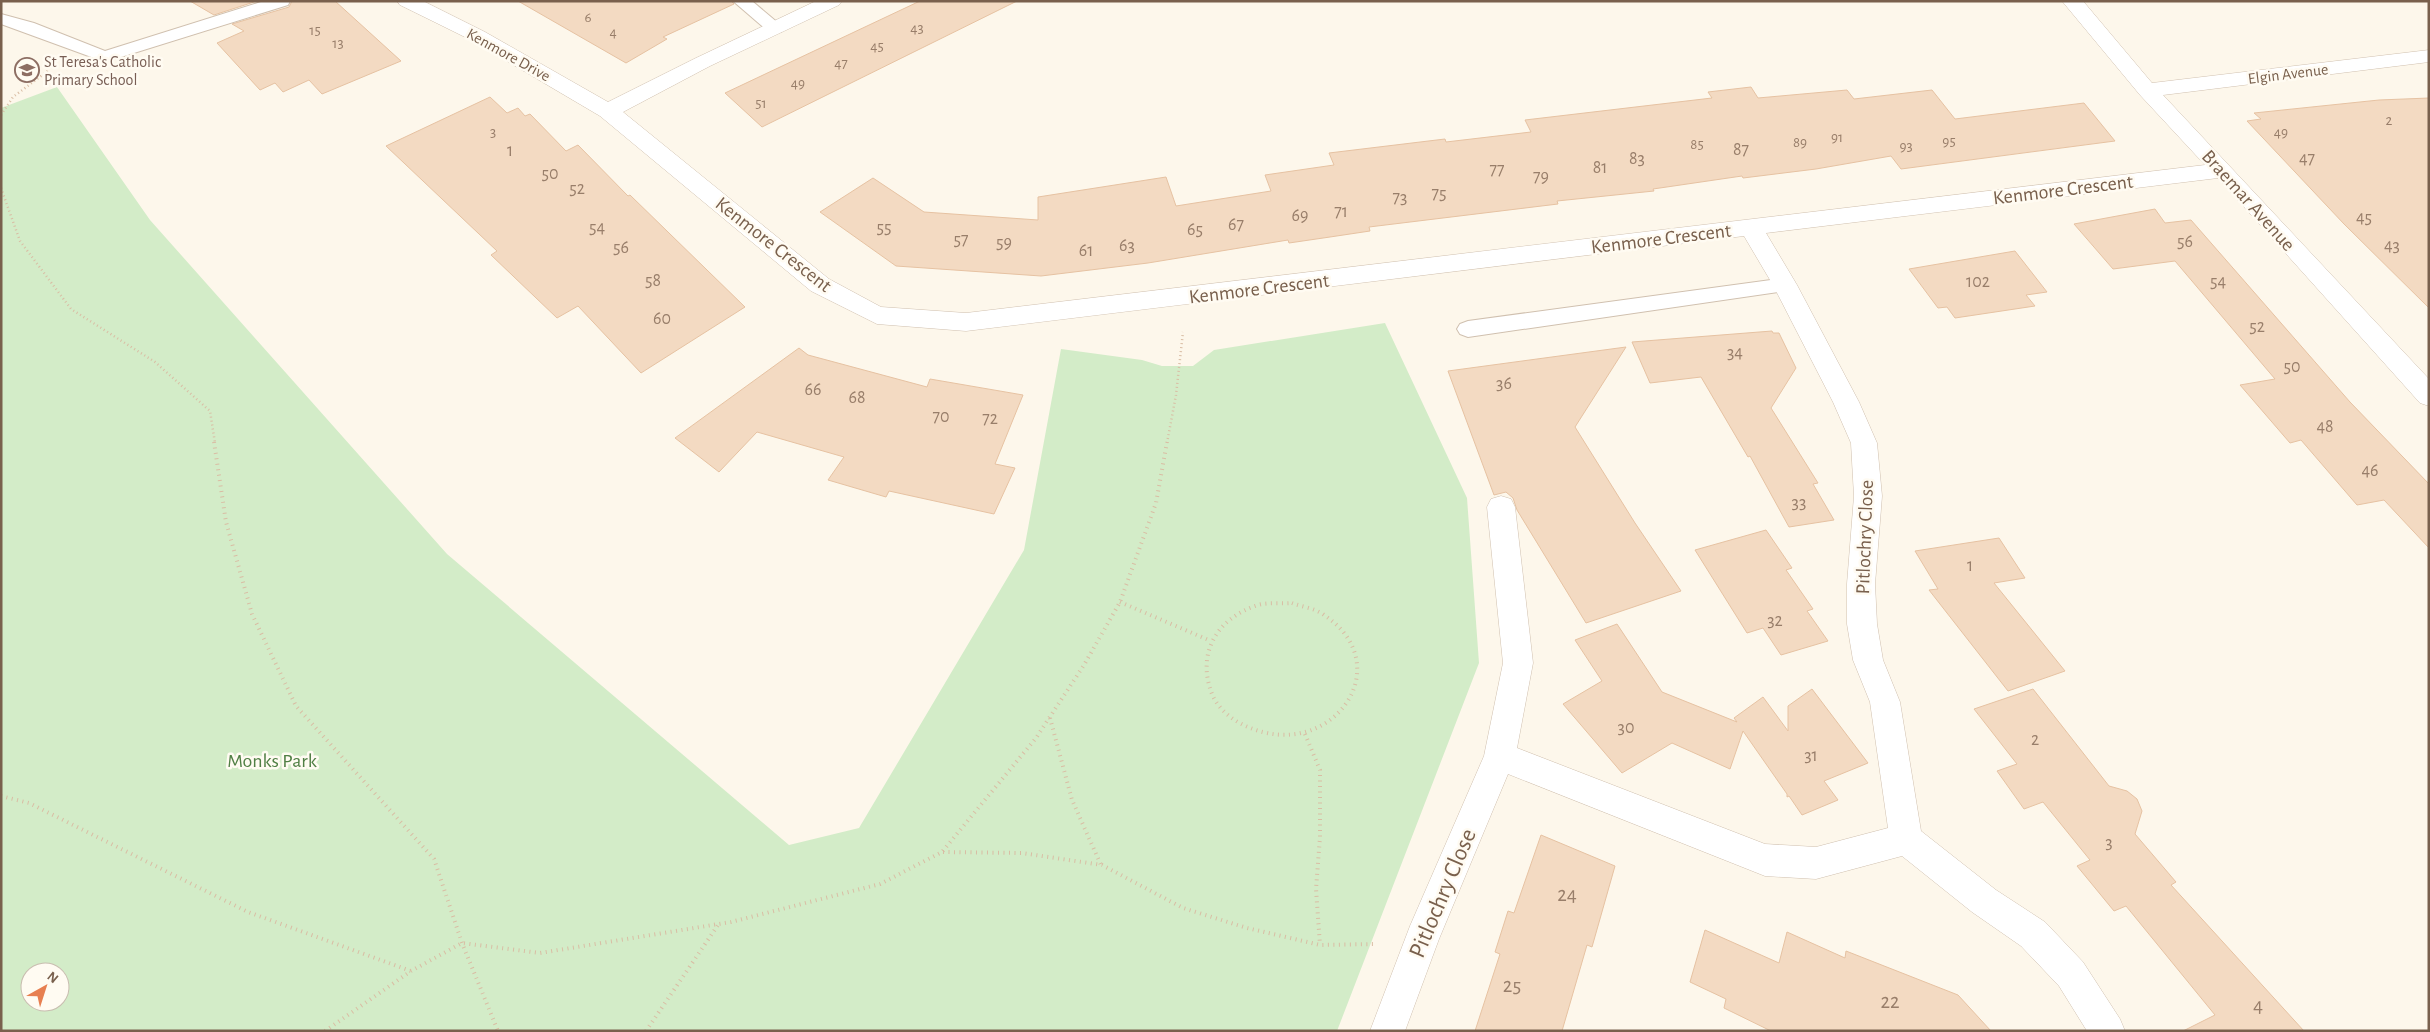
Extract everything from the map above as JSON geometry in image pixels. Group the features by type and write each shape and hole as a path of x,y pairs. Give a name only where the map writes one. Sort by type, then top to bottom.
{"street":[{"name":"Kenmore Drive","path":"407,1 478,36 608,111"},
{"path":"608,111 703,62 832,1"},
{"name":"Braemar Avenue","path":"2072,1 2147,90 2223,170 2429,396"},
{"name":"Elgin Avenue","path":"2147,90 2429,56"},
{"name":"Kenmore Crescent","path":"608,111 820,285 877,315 966,322 1186,297 2223,170"},
{"name":"Pitlochry Close","path":"1751,227 1785,285 1846,402 1864,443 1868,496 1861,584 1862,624 1868,660 1885,702 1906,839"},
{"name":"Pitlochry Close","path":"1387,1031 1422,938 1500,756 1518,664 1501,507"},
{"path":"1500,756 1765,860 1816,863 1906,839 1984,901 2033,934 2071,974 2108,1031"}],"lane":[{"path":"1,19 18,22 83,50 105,57 282,1"},
{"path":"741,1 774,28"},
{"path":"1468,329 1785,285"}],"path":[{"path":"1,115 13,97 60,62 83,50"},
{"path":"1,188 20,241 71,309 155,362 210,410 226,522 252,614 296,706 434,859 462,943 498,1031"},
{"path":"325,1031 411,971 462,943 540,953 719,924 880,884 942,852 1036,738 1084,666 1120,602 1156,503 1176,395 1186,297"},
{"path":"1120,602 1211,641"},
{"path":"1292,603 1324,614 1347,636 1358,664 1354,694 1335,719 1305,734 1270,735 1237,723 1214,699 1205,670 1211,641 1231,618 1260,604 1292,603"},
{"path":"1049,717 1072,800 1102,865"},
{"path":"1305,734 1320,770 1320,837 1316,889 1320,945"},
{"path":"1,796 29,803 248,912 411,971"},
{"path":"942,852 1022,854 1102,865 1183,908 1247,928 1320,945 1372,945 1422,938"},
{"path":"646,1031 719,924"}],"green space":[{"name":"Monks Park","path":"57,87 150,220 447,554 789,845 859,828 1024,550 1061,349 1142,360 1162,366 1193,366 1214,350 1385,323 1467,498 1479,663 1337,1031 1,1031 1,108"}],"building":[{"path":"190,1 257,1 214,15"},
{"path":"292,1 335,1 401,61 322,94 309,80 283,92 275,83 260,90 217,43 244,31 232,24 289,7"},
{"path":"518,1 731,1 734,4 663,37 667,39 626,63"},
{"path":"920,1 1017,1 762,127 725,93"},
{"path":"1751,87 1758,98 1847,90 1854,99 1932,90 1955,119 2084,103 2115,141 1901,169 1891,156 1816,169 1743,178 1742,176 1653,189 1654,191 1557,201 1558,204 1369,227 1370,231 1330,237 1289,243 1288,240 1148,263 1041,276 896,266 820,212 873,178 924,212 1038,220 1038,197 1166,177 1176,206 1271,191 1265,175 1334,165 1329,153 1445,139 1446,142 1531,132 1525,120 1712,98 1708,92"},
{"path":"490,97 507,113 518,108 525,116 530,114 566,151 578,145 628,196 630,195 745,307 641,373 578,306 557,318 491,255 497,251 386,146"},
{"path":"2429,98 2429,308 2344,224 2247,121 2261,119 2254,113 2379,100"},
{"path":"2155,209 2165,223 2191,220 2350,402 2429,484 2429,548 2384,500 2357,505 2301,440 2290,443 2240,385 2275,379 2175,261 2113,269 2074,224"},
{"path":"2015,251 2047,292 2026,295 2035,306 1955,318 1947,307 1938,308 1909,269"},
{"path":"1772,331 1773,333 1779,333 1796,368 1771,408 1818,483 1813,484 1834,520 1789,527 1750,456 1748,457 1701,377 1650,383 1632,342"},
{"path":"1626,347 1575,427 1635,523 1681,591 1586,623 1517,510 1513,498 1506,492 1494,495 1448,371"},
{"path":"799,348 808,355 927,387 930,379 1023,395 995,464 1015,468 994,514 889,491 886,497 828,480 844,457 757,432 719,472 675,438"},
{"path":"1766,530 1792,568 1786,570 1813,609 1807,611 1828,641 1781,655 1763,628 1747,633 1695,550"},
{"path":"1999,538 2025,578 1994,583 2065,671 2008,691 1929,590 1938,589 1915,551"},
{"path":"1617,624 1662,692 1737,722 1734,718 1763,697 1788,731 1788,706 1812,689 1868,763 1824,781 1838,800 1802,815 1789,796 1787,797 1787,794 1743,731 1730,769 1672,743 1622,773 1563,704 1602,681 1575,640"},
{"path":"2033,689 2109,786 2127,791 2137,799 2142,811 2135,834 2176,882 2171,885 2304,1031 2183,1031 2215,1015 2126,906 2114,911 2077,866 2090,860 2043,802 2024,809 1997,771 2017,764 1974,709"},
{"path":"1541,835 1615,866 1592,947 1587,945 1562,1031 1475,1031 1500,954 1495,952 1508,911 1514,913"},
{"path":"1705,930 1779,963 1787,932 1845,958 1846,951 1958,995 1991,1031 1771,1031 1724,1008 1726,999 1690,982"}],"place":[{"name":"St Teresa's Catholic Primary School","path":"27,70"}]}
